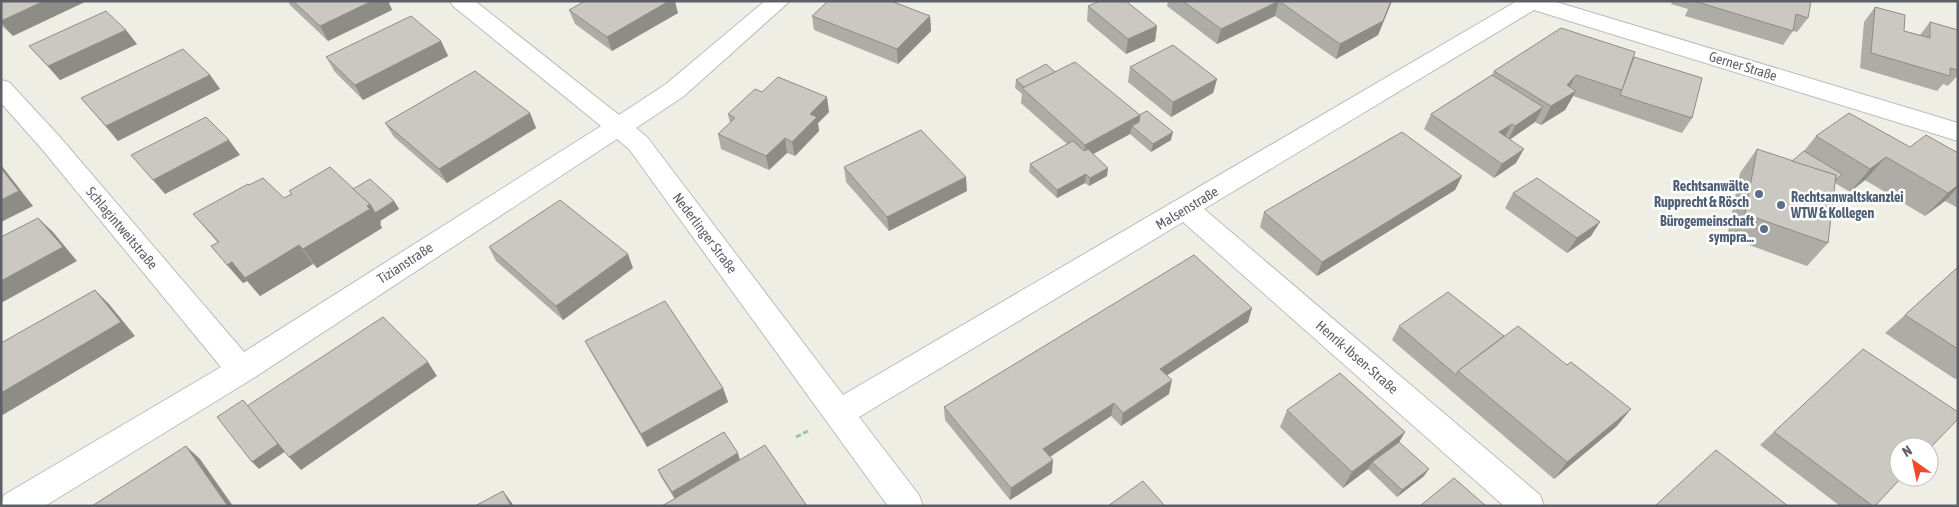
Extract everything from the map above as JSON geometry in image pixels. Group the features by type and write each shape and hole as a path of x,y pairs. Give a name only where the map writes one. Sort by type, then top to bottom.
{"street":[{"name":"Nederlinger Straße","path":"461,1 619,126 638,144 907,506"},
{"name":"Tizianstraße","path":"16,506 240,370 676,90 779,1"},
{"name":"Gerner Straße","path":"1532,2 1958,132"},
{"name":"Malsenstraße","path":"839,413 1186,209 1532,2"},
{"name":"Schlagintweitstraße","path":"1,88 50,142 240,370"},
{"name":"Henrik-Ibsen-Straße","path":"1186,209 1528,506"}],"building":[{"path":"1,1 44,1 1,21"},
{"path":"293,1 372,1 320,26"},
{"path":"585,1 669,1 607,37 569,10"},
{"path":"828,1 891,1 930,16 897,49 812,16"},
{"path":"1100,1 1126,1 1157,26 1128,39 1088,6"},
{"path":"1183,1 1279,1 1221,29"},
{"path":"1279,1 1391,1 1383,21 1340,44"},
{"path":"1694,1 1811,1 1808,18 1796,14 1793,31"},
{"path":"1875,7 1905,15 1904,31 1930,38 1930,22 1958,30 1958,70 1950,68 1950,76 1871,53"},
{"path":"106,11 126,30 48,66 29,46"},
{"path":"411,16 441,41 355,85 326,57"},
{"path":"1561,28 1635,52 1622,90 1576,75 1567,85 1576,91 1551,106 1494,71"},
{"path":"1173,45 1217,79 1173,102 1130,67"},
{"path":"183,49 210,75 106,126 81,98"},
{"path":"1634,57 1702,78 1692,118 1620,95"},
{"path":"1075,62 1140,115 1085,145 1022,88"},
{"path":"1046,64 1055,72 1024,87 1016,80"},
{"path":"475,71 530,113 439,169 385,123"},
{"path":"1492,75 1543,107 1515,126 1512,124 1499,132 1524,149 1502,164 1431,114"},
{"path":"778,77 827,97 810,114 817,117 792,142 785,138 766,156 718,134 735,118 728,114 755,89 762,92"},
{"path":"1147,111 1173,132 1153,144 1132,126 1139,122 1139,115"},
{"path":"1849,113 1910,147 1926,135 1958,153 1958,185 1948,193 1886,157 1870,169 1816,136"},
{"path":"206,117 229,140 153,180 131,155"},
{"path":"921,130 966,177 887,217 844,167"},
{"path":"1402,132 1462,176 1322,262 1264,212"},
{"path":"1073,141 1084,151 1088,149 1108,168 1090,178 1086,174 1057,190 1030,164"},
{"path":"1757,149 1836,175 1828,243 1745,214"},
{"path":"1804,151 1842,174 1836,180 1836,175 1792,161"},
{"path":"330,167 370,204 367,206 370,209 303,249 299,245 245,278 232,262 227,265 211,246 219,242 193,214 248,184 263,178 284,198 292,194 289,191"},
{"path":"1,168 19,191 1,200"},
{"path":"1537,178 1600,222 1577,238 1513,193"},
{"path":"370,179 394,201 375,213 370,204 353,189"},
{"path":"560,200 628,254 556,306 489,247"},
{"path":"38,218 63,247 1,281 1,237"},
{"path":"1194,255 1252,308 1160,369 1172,380 1123,413 1114,403 1043,449 1053,460 1011,488 944,407"},
{"path":"1958,267 1958,349 1905,315"},
{"path":"95,290 121,322 1,393 1,343"},
{"path":"1448,292 1504,336 1458,371 1456,375 1399,326"},
{"path":"665,301 723,388 641,434 585,341"},
{"path":"383,317 428,362 289,457 247,406"},
{"path":"1518,326 1567,365 1571,362 1631,409 1567,462 1458,371"},
{"path":"1863,349 1958,412 1958,419 1939,439 1939,437 1889,437 1889,487 1893,487 1875,506 1774,432"},
{"path":"1340,373 1405,432 1352,472 1287,410"},
{"path":"243,400 278,444 252,462 217,417"},
{"path":"724,432 738,453 672,492 658,470"},
{"path":"1399,442 1429,469 1402,490 1372,462"},
{"path":"765,445 807,506 662,506"},
{"path":"186,446 226,506 92,506"},
{"path":"1716,450 1788,506 1655,506"},
{"path":"1454,478 1486,506 1420,506"},
{"path":"1143,481 1165,506 1108,506"},
{"path":"503,491 511,506 475,506"}],"place":[{"name":"Rechtsanwälte Rupprecht & Rösch","path":"1759,194"},
{"name":"Rechtsanwaltskanzlei WTW & Kollegen","path":"1781,205"},
{"name":"Bürogemeinschaft sympra...","path":"1764,229"}]}
